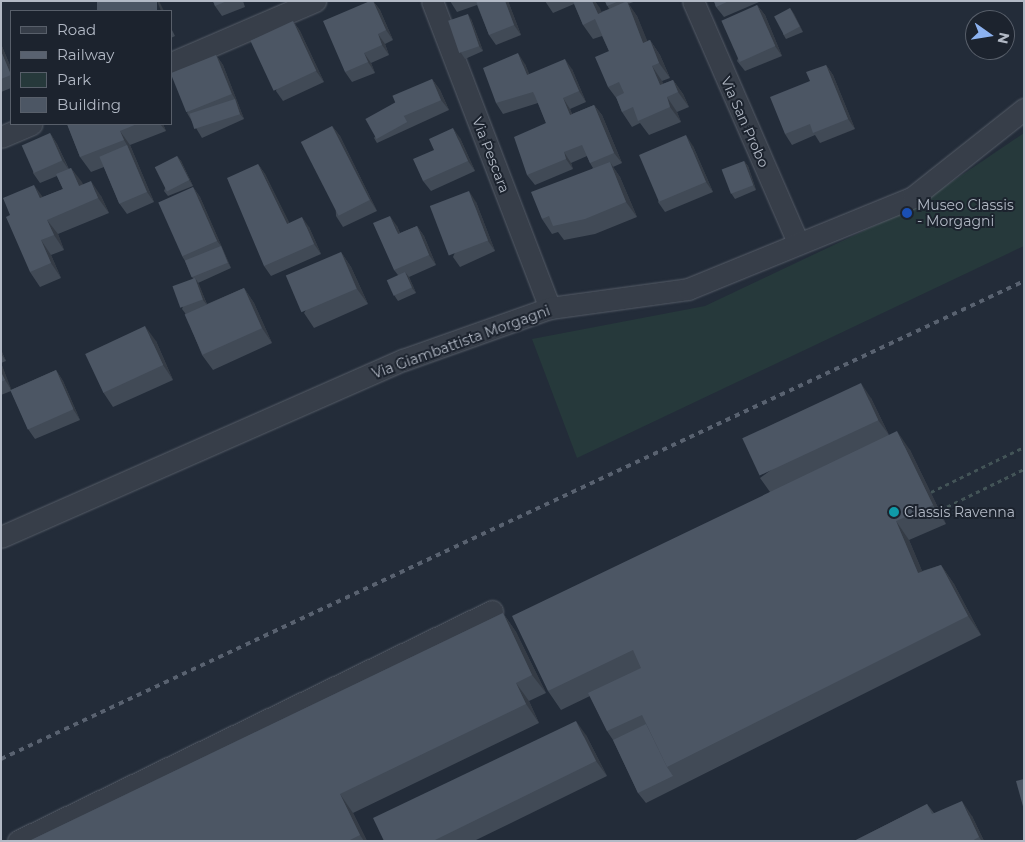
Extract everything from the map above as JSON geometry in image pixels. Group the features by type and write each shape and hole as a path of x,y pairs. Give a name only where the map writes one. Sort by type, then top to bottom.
{"street":[{"path":"172,63 315,1"},
{"name":"Via Pescara","path":"432,1 550,308"},
{"name":"Via San Probo","path":"693,1 798,242"},
{"name":"Via Giambattista Morgagni","path":"1,537 403,360 550,308 688,289 798,242 913,198 1024,109"},
{"path":"1,137 29,125"},
{"path":"18,841 492,611"}],"path":[{"path":"931,492 1024,447"},
{"path":"940,510 1024,469"}],"green space":[{"path":"1024,133 1024,246 577,458 532,339 705,306 916,206"}],"building":[{"path":"97,1 157,1 157,10 97,10"},
{"path":"213,1 227,1 215,6"},
{"path":"373,1 386,30 378,34 382,45 364,53 368,62 345,72 323,21"},
{"path":"476,1 505,1 514,25 489,35"},
{"path":"573,1 592,1 598,14 627,1 643,43 650,40 659,63 652,66 660,85 673,80 678,92 667,97 670,107 638,121 633,107 622,112 616,97 624,93 619,82 608,87 595,57 609,51 595,19 583,25"},
{"path":"605,1 619,1 607,6"},
{"path":"714,1 729,1 716,7"},
{"path":"757,5 775,46 740,62 721,21"},
{"path":"790,8 800,27 784,35 774,16"},
{"path":"468,14 479,46 459,53 448,21"},
{"path":"293,21 316,71 274,91 250,41"},
{"path":"1,51 10,75 1,79"},
{"path":"518,53 527,75 565,59 579,91 563,98 570,115 594,105 614,153 590,163 582,145 564,152 566,159 527,175 514,137 546,123 535,96 533,92 496,103 483,68"},
{"path":"216,55 232,94 186,112 172,73"},
{"path":"826,65 848,119 813,133 810,124 785,134 770,97 810,81 806,72"},
{"path":"432,79 441,100 401,117 392,96"},
{"path":"235,99 240,114 194,129 189,114"},
{"path":"396,102 407,122 377,139 365,119"},
{"path":"67,125 135,125 120,131 124,140 80,157"},
{"path":"332,126 370,200 338,216 301,142"},
{"path":"453,128 468,161 423,181 413,159 434,150 429,139"},
{"path":"50,133 62,160 34,173 22,146"},
{"path":"686,135 706,182 659,202 639,155"},
{"path":"127,145 147,192 119,204 99,157"},
{"path":"177,156 189,180 167,191 155,167"},
{"path":"744,161 753,185 731,194 722,170"},
{"path":"610,162 626,202 585,219 553,226 549,216 542,219 531,192"},
{"path":"258,164 287,224 302,217 314,244 264,266 227,178"},
{"path":"71,168 79,186 91,181 98,198 47,220 54,235 41,240 51,263 30,272 6,217 10,215 3,198 34,185 40,198 63,189 56,174"},
{"path":"193,187 217,241 182,256 158,202"},
{"path":"469,191 488,240 449,256 430,206"},
{"path":"390,216 398,234 417,226 429,255 394,270 373,223"},
{"path":"221,246 228,263 192,277 185,261"},
{"path":"341,252 357,289 301,312 286,275"},
{"path":"405,272 412,288 394,296 387,280"},
{"path":"195,278 203,300 180,308 172,286"},
{"path":"244,288 262,328 203,355 185,314"},
{"path":"145,326 163,365 103,393 85,354"},
{"path":"56,370 73,409 28,430 10,390"},
{"path":"1,372 5,380 1,382"},
{"path":"861,383 878,420 760,476 742,438"},
{"path":"897,431 933,505 896,521 918,573 941,565 968,616 667,767 642,715 607,731 588,693 641,668 633,650 548,691 512,616"},
{"path":"503,613 532,675 516,683 526,704 340,794 360,835 348,841 29,841"},
{"path":"576,721 596,761 433,841 384,841 373,818"},
{"path":"646,724 673,776 638,793 613,740"},
{"path":"1024,779 1024,810 1016,781"},
{"path":"962,801 979,837 972,841 854,841 927,804 932,814"}],"railway":[{"path":"1,759 1024,281"}],"place":[{"name":"Museo Classis - Morgagni","path":"907,213"},
{"name":"Classis Ravenna","path":"894,512"}]}
